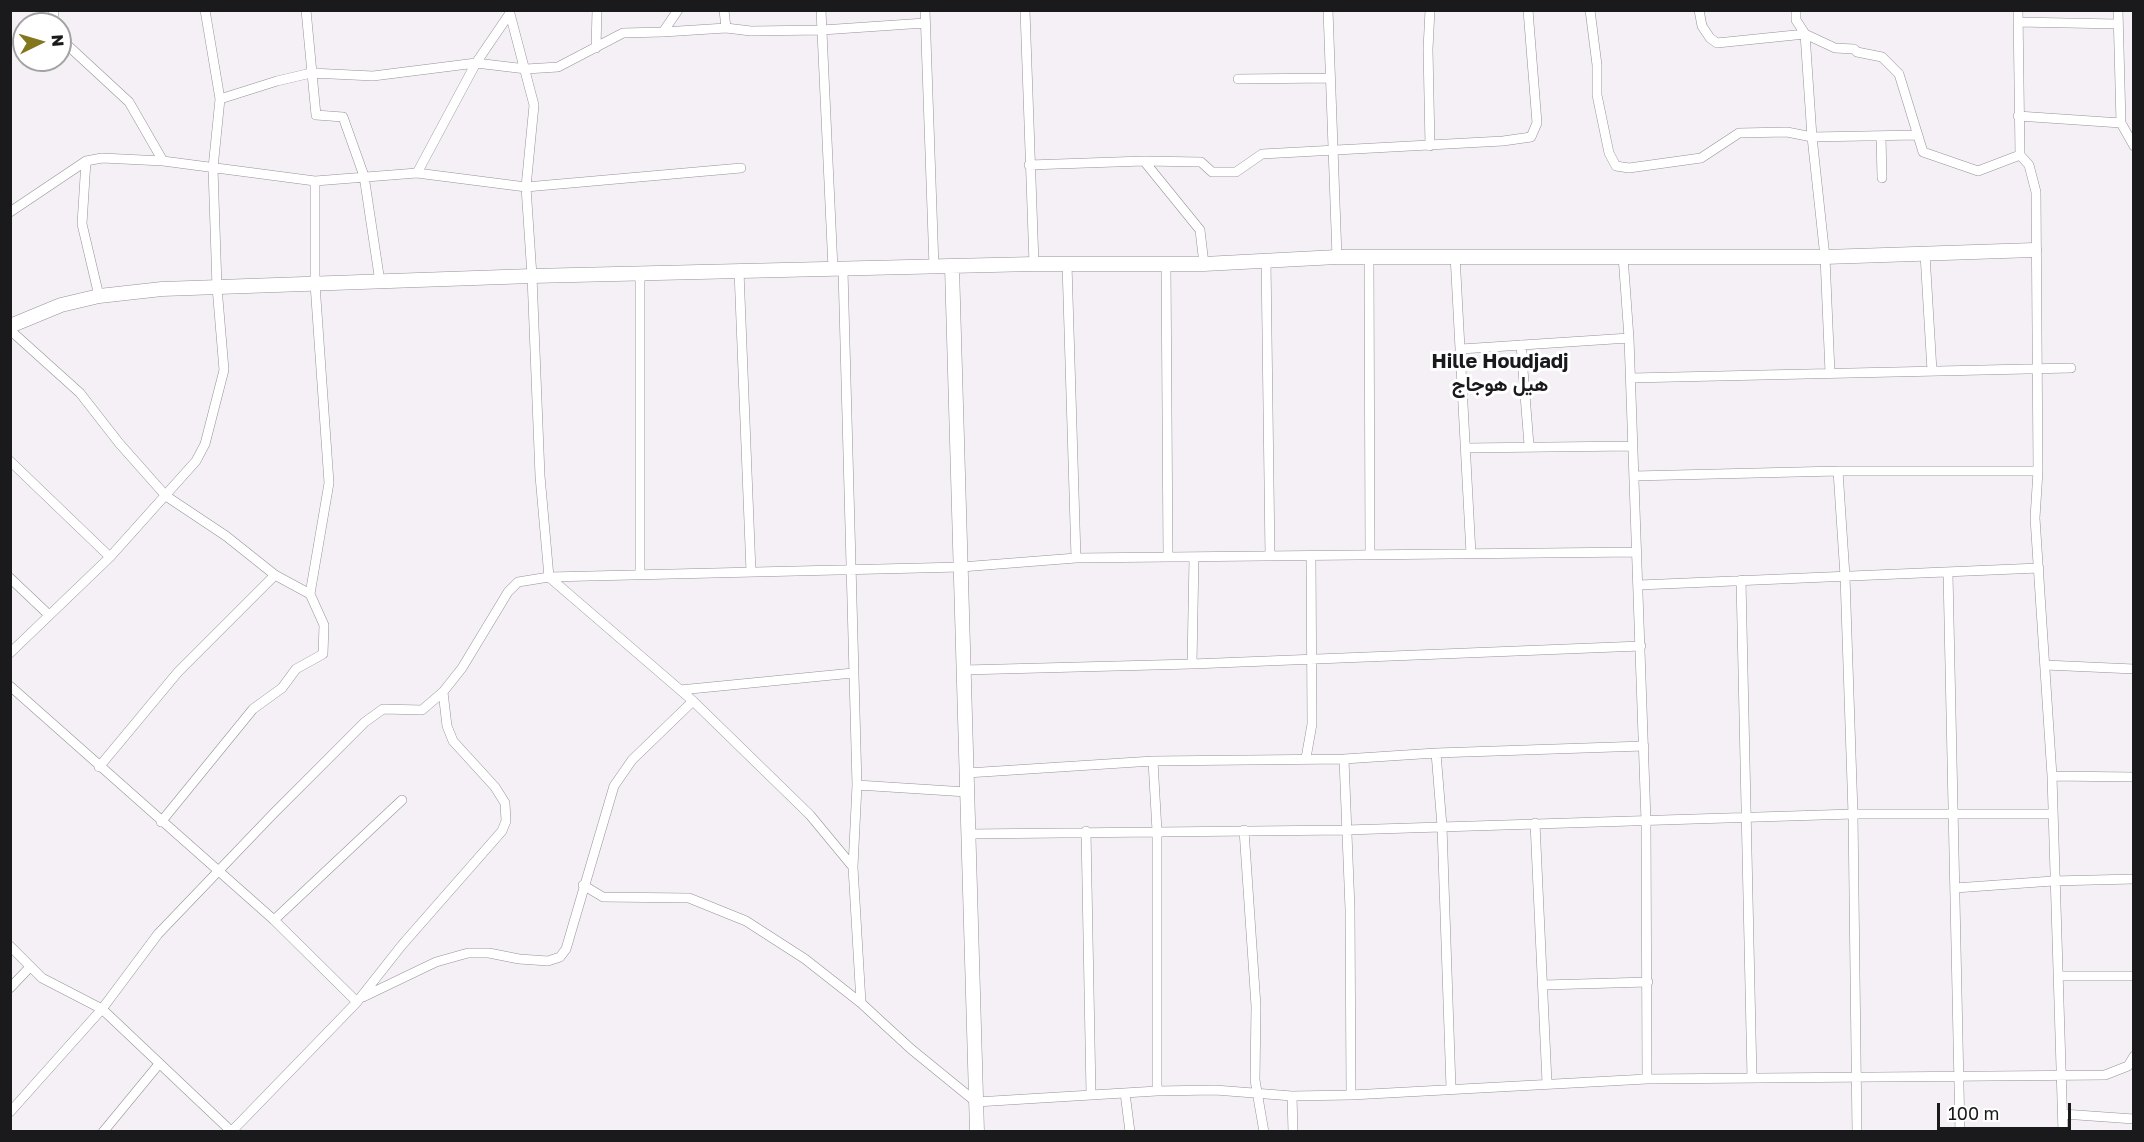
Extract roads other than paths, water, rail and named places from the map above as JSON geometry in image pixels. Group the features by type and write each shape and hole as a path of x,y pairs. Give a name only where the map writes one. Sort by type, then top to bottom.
{"street":[{"path":"10,653 110,557 196,461 205,444 219,393 223,353 217,287 213,168 220,99 205,10"},
{"path":"306,10 316,115 343,117 364,176 380,282"},
{"path":"597,10 597,48"},
{"path":"663,32 678,10"},
{"path":"724,10 726,28"},
{"path":"821,10 838,269 857,785 853,867 861,1003"},
{"path":"925,10 934,267"},
{"path":"1025,10 1034,264"},
{"path":"1328,10 1336,257"},
{"path":"1430,10 1428,50 1430,146"},
{"path":"1029,165 1144,161 1201,162 1212,172 1236,172 1262,154 1430,146 1531,137 1537,123 1528,10"},
{"path":"1590,10 1597,65 1597,95 1609,153 1616,166 1629,168 1701,158 1739,133 1787,132 1812,137 1916,135"},
{"path":"1698,10 1702,27 1710,38 1718,43 1805,34 1835,48 1854,49 1857,52 1882,57 1899,74 1923,152 1978,171 2020,155"},
{"path":"1796,10 1796,20 1805,34 1812,137 1825,257 1830,373"},
{"path":"2018,10 2020,155 2029,165 2036,192 2034,250 2038,471 2035,518 2052,776 2053,881 2063,1075 2063,1131"},
{"path":"2118,10 2121,123 2133,146"},
{"path":"417,173 476,63 509,13"},
{"path":"509,13 534,105 526,187 540,476 549,577 693,701 810,815 853,867"},
{"path":"2018,22 2117,24"},
{"path":"220,99 311,73 373,76 476,63 526,69 550,69 568,64 624,33 726,28 751,31 822,30 925,24"},
{"path":"72,48 129,102 163,161"},
{"path":"1238,79 1330,78"},
{"path":"2018,116 2121,123"},
{"path":"1881,136 1882,178"},
{"path":"10,212 86,161 102,158 163,161 315,181 417,173 526,187 741,168"},
{"path":"86,161 82,224 99,296"},
{"path":"1144,161 1200,230 1204,264"},
{"path":"161,822 253,709 282,688 296,669 323,654 324,625 310,594 329,483 315,284 315,181"},
{"path":"310,594 275,575 225,536 166,496 119,443 80,393 10,328 61,305 99,296 217,287 640,273 1034,264 1204,264 1336,257 1455,255 1825,257 2034,250"},
{"path":"1925,254 1932,371"},
{"path":"1455,255 1471,554"},
{"path":"1623,256 1631,378 1644,746 1648,982 1647,1078"},
{"path":"1369,257 1370,555"},
{"path":"1266,260 1270,556"},
{"path":"1066,264 1076,558"},
{"path":"1166,264 1168,557"},
{"path":"952,267 977,1131"},
{"path":"739,271 751,572"},
{"path":"640,273 640,574"},
{"path":"1461,349 1629,338"},
{"path":"1521,345 1529,445"},
{"path":"1631,378 2071,368"},
{"path":"1466,448 1529,445 1632,446"},
{"path":"10,461 110,557"},
{"path":"1635,476 1838,471 2038,471"},
{"path":"1838,471 1845,576 1853,814 1857,1131"},
{"path":"10,1112 102,1009 158,934 373,714 383,709 422,710 443,692 462,668 513,586 518,582 549,577 961,567 1076,558 1637,552"},
{"path":"1192,664 1194,557"},
{"path":"1306,758 1312,724 1311,557"},
{"path":"1639,585 2039,568"},
{"path":"1948,573 1951,814 1955,888 1957,1075 1960,1131"},
{"path":"99,767 178,672 275,575"},
{"path":"10,578 49,615"},
{"path":"1741,580 1752,1078"},
{"path":"964,670 1192,664 1641,646"},
{"path":"2045,665 2133,669"},
{"path":"680,690 853,673"},
{"path":"10,686 217,872 274,920 359,1000"},
{"path":"10,946 42,978 102,1009 231,1131 359,1000 402,945 502,831 506,821 505,804 501,795 453,741 447,726 443,692"},
{"path":"359,1000 436,962 468,953 489,952 519,959 548,961 560,957 566,949 614,786 632,760 693,701"},
{"path":"967,773 1153,761 1344,759 1436,753 1644,746"},
{"path":"1436,753 1442,826 1451,1088"},
{"path":"1344,759 1350,909 1351,1095"},
{"path":"1153,761 1157,831 1156,1091"},
{"path":"2052,776 2133,777"},
{"path":"857,785 967,792"},
{"path":"274,920 402,800"},
{"path":"968,834 1346,830 1853,814 2052,814"},
{"path":"1535,823 1547,1083"},
{"path":"1244,830 1250,892 1258,1094 1264,1131"},
{"path":"1086,831 1091,1094"},
{"path":"1955,888 2053,881 2133,879"},
{"path":"583,885 603,897 689,898 746,921 805,959 861,1003 911,1049 976,1102 1156,1091 1215,1090 1292,1096 1351,1095 1647,1078 2105,1075 2128,1066 2133,1056"},
{"path":"10,988 30,967"},
{"path":"2058,976 2133,976"},
{"path":"1544,985 1648,982"},
{"path":"103,1131 159,1064"},
{"path":"1125,1093 1130,1131"},
{"path":"1292,1096 1293,1131"},
{"path":"2063,1114 2133,1119"}],"district":[{"name":"Hille Houdjadj هيل هوجاج","path":"1500,374"}]}
